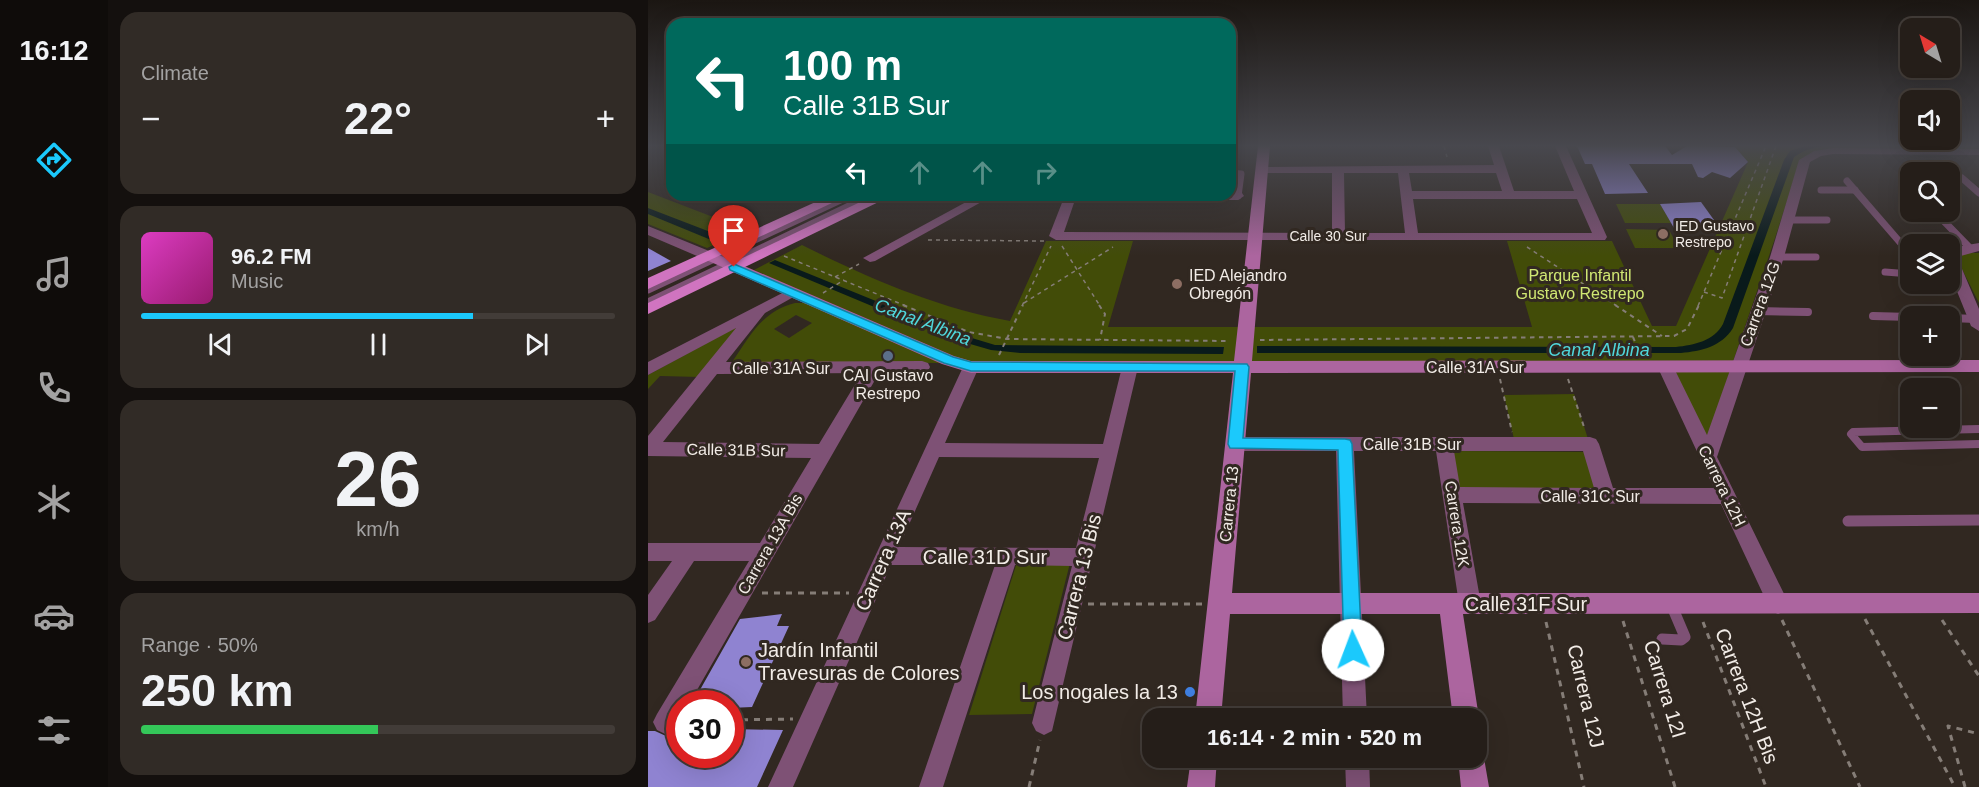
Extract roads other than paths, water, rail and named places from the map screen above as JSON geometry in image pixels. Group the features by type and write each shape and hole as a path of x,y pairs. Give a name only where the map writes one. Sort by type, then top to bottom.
{"main road":[{"path":"648,309 721,261 831,201"},
{"path":"648,284 673,273 770,250 873,201"}],"street":[{"name":"Carrera 13","path":"1209,708 1261,183"},
{"path":"1338,183 1339,239"},
{"path":"1405,183 1412,236"},
{"path":"1505,183 1509,195"},
{"path":"1406,195 1582,195 1577,183"},
{"name":"Carrera 12G","path":"1708,457 1737,367 1777,257 1797,183"},
{"name":"Calle 30 Sur","path":"1069,201 1055,238 1132,236 1339,239 1412,236 1464,239 1600,237 1582,195"},
{"path":"870,258 971,201"},
{"path":"648,230 721,261"},
{"path":"673,273 683,258 680,244"},
{"name":"Calle 31A Sur","path":"721,261 948,360 971,367 1979,366"},
{"path":"1960,288 1978,322"},
{"path":"648,369 792,292"},
{"path":"648,448 759,310"},
{"name":"Carrera 13A Bis","path":"665,722 874,367"},
{"name":"Calle 31A Sur","path":"712,368 922,367"},
{"name":"Carrera 13A","path":"780,787 971,367"},
{"name":"Carrera 13 Bis","path":"1044,723 1130,367"},
{"name":"Carrera 12H","path":"1666,368 1776,604"},
{"name":"Calle 31B Sur","path":"1235,444 1590,444 1606,496"},
{"path":"1345,444 1355,708"},
{"name":"Carrera 12K","path":"1444,444 1453,495 1465,708"},
{"name":"Calle 31B Sur","path":"648,448 825,451"},
{"path":"933,450 1109,451"},
{"name":"Calle 31C Sur","path":"1453,495 1727,496"},
{"path":"648,552 765,552"},
{"path":"648,613 688,552"},
{"name":"Calle 31D Sur","path":"885,556 1085,557"},
{"path":"931,787 1008,557"},
{"name":"Calle 31F Sur","path":"1219,604 1979,603"},
{"path":"1201,787 1203,768"},
{"path":"1357,768 1358,787"},
{"path":"1472,768 1475,787"}],"lane":[{"path":"1238,196 1240,183"},
{"path":"1849,183 1900,242"},
{"path":"1967,183 1979,193"},
{"path":"1821,190 1855,190"},
{"path":"648,302 721,261 839,201"},
{"path":"648,290 858,201"},
{"path":"1787,220 1827,220"},
{"path":"1946,222 1974,247"},
{"path":"1777,257 1816,257"},
{"path":"1885,272 1900,273"},
{"path":"1757,311 1808,312"},
{"path":"1873,316 1900,317"},
{"path":"1960,319 1978,322"},
{"path":"1979,429 1853,432 1851,434 1862,447 1979,444"},
{"path":"1848,521 1979,520"},
{"path":"1662,639 1681,640 1684,637 1671,604"}],"water":[{"name":"Canal Albina","path":"1776,183 1785,183 1733,328 1723,340 1710,347 1681,353 1257,353 1257,346 1676,347 1703,341 1719,330"},
{"path":"648,208 726,238 716,242 648,214"},
{"name":"Canal Albina","path":"775,260 952,332 995,345 1224,347 1223,354 1020,353 991,350 946,337 769,263"}],"place":[{"name":"IED Gustavo Restrepo","path":"1663,234"},
{"name":"IED Alejandro Obregón","path":"1177,284"},
{"name":"CAI Gustavo Restrepo","path":"888,356"},
{"name":"Jardín Infantil Travesuras de Colores","path":"746,662"},
{"name":"Los nogales la 13","path":"1190,692"}],"park label":[{"name":"Parque Infantil Gustavo Restrepo","path":"1580,284"}]}
